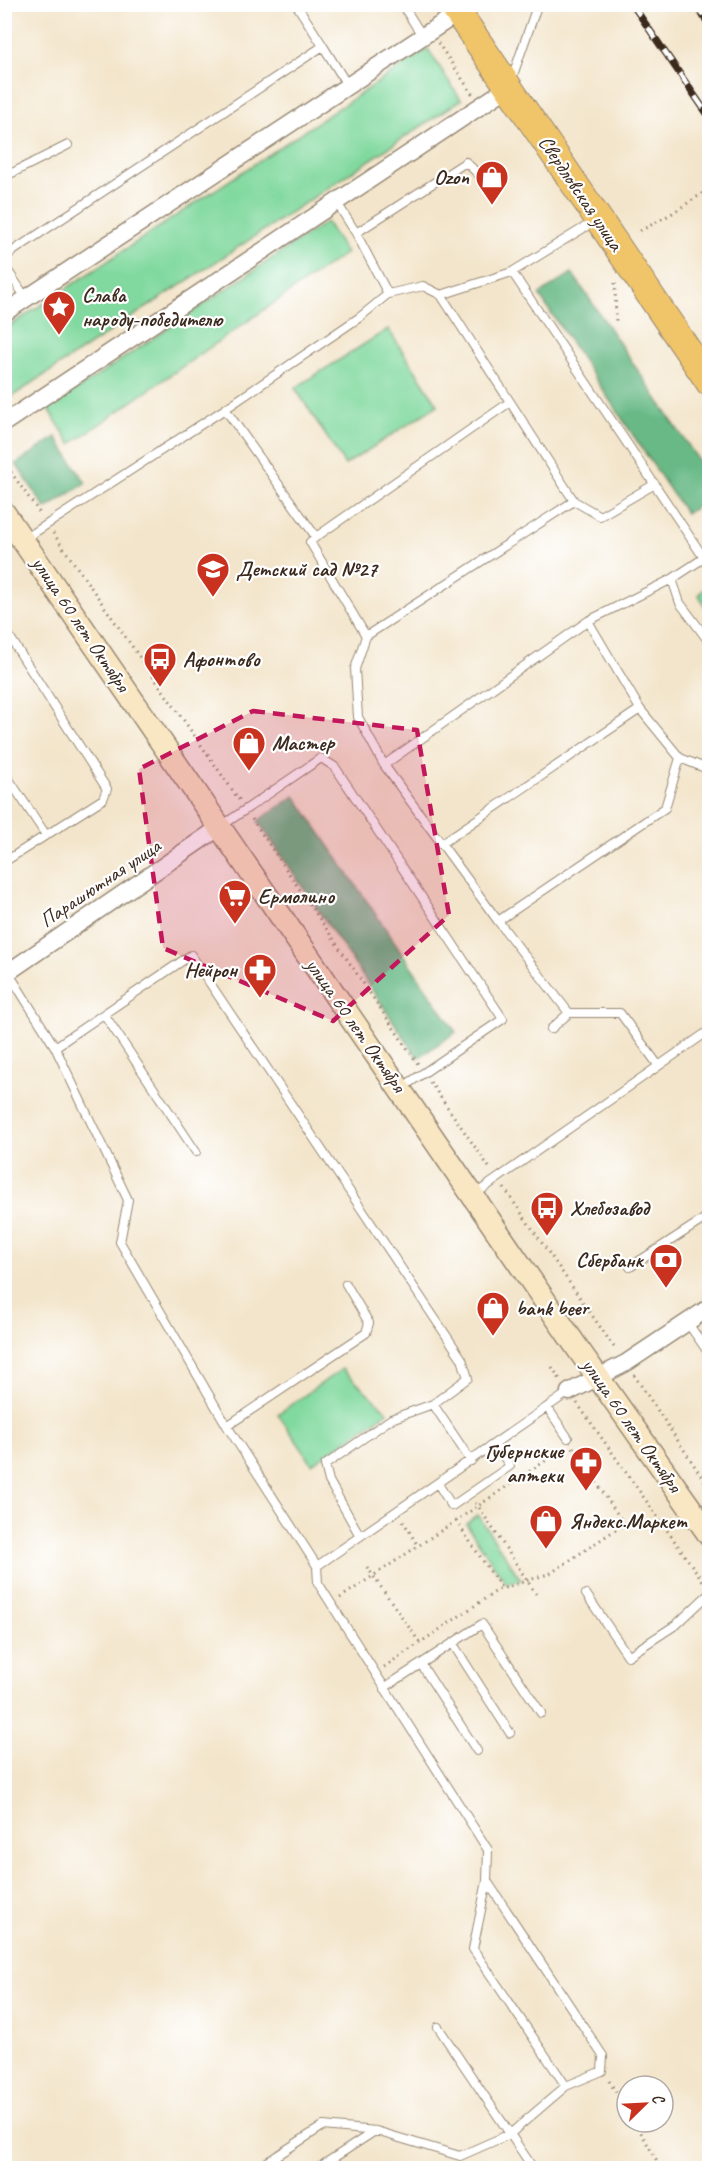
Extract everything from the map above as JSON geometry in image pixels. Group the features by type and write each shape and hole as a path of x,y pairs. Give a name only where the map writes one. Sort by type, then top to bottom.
{"highway":[{"name":"Свердловская улица","path":"455,9 710,383"}],"main road":[{"name":"улица 60 лет Октября","path":"4,513 598,1377 710,1536"}],"street":[{"path":"4,313 348,86 431,40 455,9"},
{"path":"4,423 509,87"},
{"name":"Парашютная улица","path":"6,973 220,827"},
{"path":"569,1392 626,1363 710,1306"}],"lane":[{"path":"296,4 348,86"},
{"path":"402,4 431,40"},
{"path":"509,87 536,4"},
{"path":"4,257 323,46"},
{"path":"4,177 68,145"},
{"path":"356,232 466,162 490,186"},
{"path":"337,203 356,232 388,294"},
{"path":"441,295 512,272 599,219"},
{"path":"4,264 26,298"},
{"path":"384,765 588,621 672,579 706,556 512,272"},
{"path":"23,540 225,409 360,317 388,294 423,286 441,295 574,501 600,516 655,484"},
{"path":"366,636 310,542 510,402"},
{"path":"225,409 316,537"},
{"path":"569,1013 498,921 384,765 357,717 355,669 366,636 574,501"},
{"path":"672,579 680,603 710,643"},
{"path":"588,621 640,709 680,758 710,770"},
{"path":"4,628 107,789 103,799 4,862"},
{"path":"441,844 640,709"},
{"path":"220,827 321,758 335,767 503,1019 400,1089"},
{"path":"498,921 665,808 680,758"},
{"path":"4,772 46,835"},
{"path":"56,1047 191,955 462,1359 468,1378 433,1404 392,1419 325,1465 329,1481 360,1536"},
{"path":"6,973 56,1047 128,1200 120,1242 227,1426 316,1566 318,1583 488,1850 487,1881 473,1949 566,2086"},
{"path":"551,1029 569,1013 620,1013 658,1065"},
{"path":"104,1014 196,1152"},
{"path":"474,1195 710,1030"},
{"path":"630,1267 710,1215"},
{"path":"227,1426 366,1334 369,1323 346,1284"},
{"path":"687,1322 710,1355"},
{"path":"316,1566 569,1392"},
{"path":"433,1404 471,1461"},
{"path":"548,1407 568,1438"},
{"path":"438,1484 452,1506 510,1466 495,1444"},
{"path":"586,1594 628,1656 677,1624 710,1592"},
{"path":"384,1688 482,1624 541,1713"},
{"path":"453,1644 510,1733"},
{"path":"421,1664 477,1751"},
{"path":"258,2169 323,2126 376,2131 460,2156 510,2134 566,2086 602,2071 603,2056 487,1881"},
{"path":"438,2027 533,2169"},
{"path":"318,2169 376,2131"}],"path":[{"path":"431,40 480,106"},
{"path":"640,231 703,193 710,196"},
{"path":"611,276 616,285 616,324"},
{"path":"4,462 246,809 710,1489"},
{"path":"552,1367 710,1592"},
{"path":"331,1604 570,1444 624,1524 551,1573 502,1589 375,1673"},
{"path":"469,1494 536,1594"},
{"path":"397,1512 419,1546"},
{"path":"456,1521 502,1589"},
{"path":"367,1567 420,1643"},
{"path":"602,2071 615,2091"},
{"path":"642,2134 661,2169"}],"highlighted area":[{"path":"253,711 417,730 449,915 333,1021 163,948 139,769"}],"green space":[{"path":"428,49 461,100 5,401 5,329"},
{"path":"326,222 346,253 71,444 48,409"},
{"path":"572,273 709,476 709,498 686,514 539,295"},
{"path":"388,329 438,405 345,465 295,388"},
{"path":"56,437 86,483 46,509 16,464"},
{"path":"709,582 709,613 699,595"},
{"path":"295,796 456,1032 418,1058 258,821"},
{"path":"342,1369 388,1412 312,1464 278,1414"},
{"path":"478,1515 521,1580 506,1583 466,1524"}],"railway":[{"path":"632,4 710,118"},
{"path":"695,4 710,26"}],"place":[{"name":"Ozon","path":"492,206"},
{"name":"Слава народу-победителю","path":"59,336"},
{"name":"Детский сад №27","path":"213,598"},
{"name":"Афонтово","path":"160,688"},
{"name":"Мастер","path":"249,772"},
{"name":"Ермолино","path":"235,925"},
{"name":"Нейрон","path":"260,999"},
{"name":"Хлебозавод","path":"547,1237"},
{"name":"Сбербанк","path":"666,1289"},
{"name":"bank beer","path":"493,1337"},
{"name":"Губернские аптеки","path":"586,1492"},
{"name":"Яндекс.Маркет","path":"546,1550"}]}
